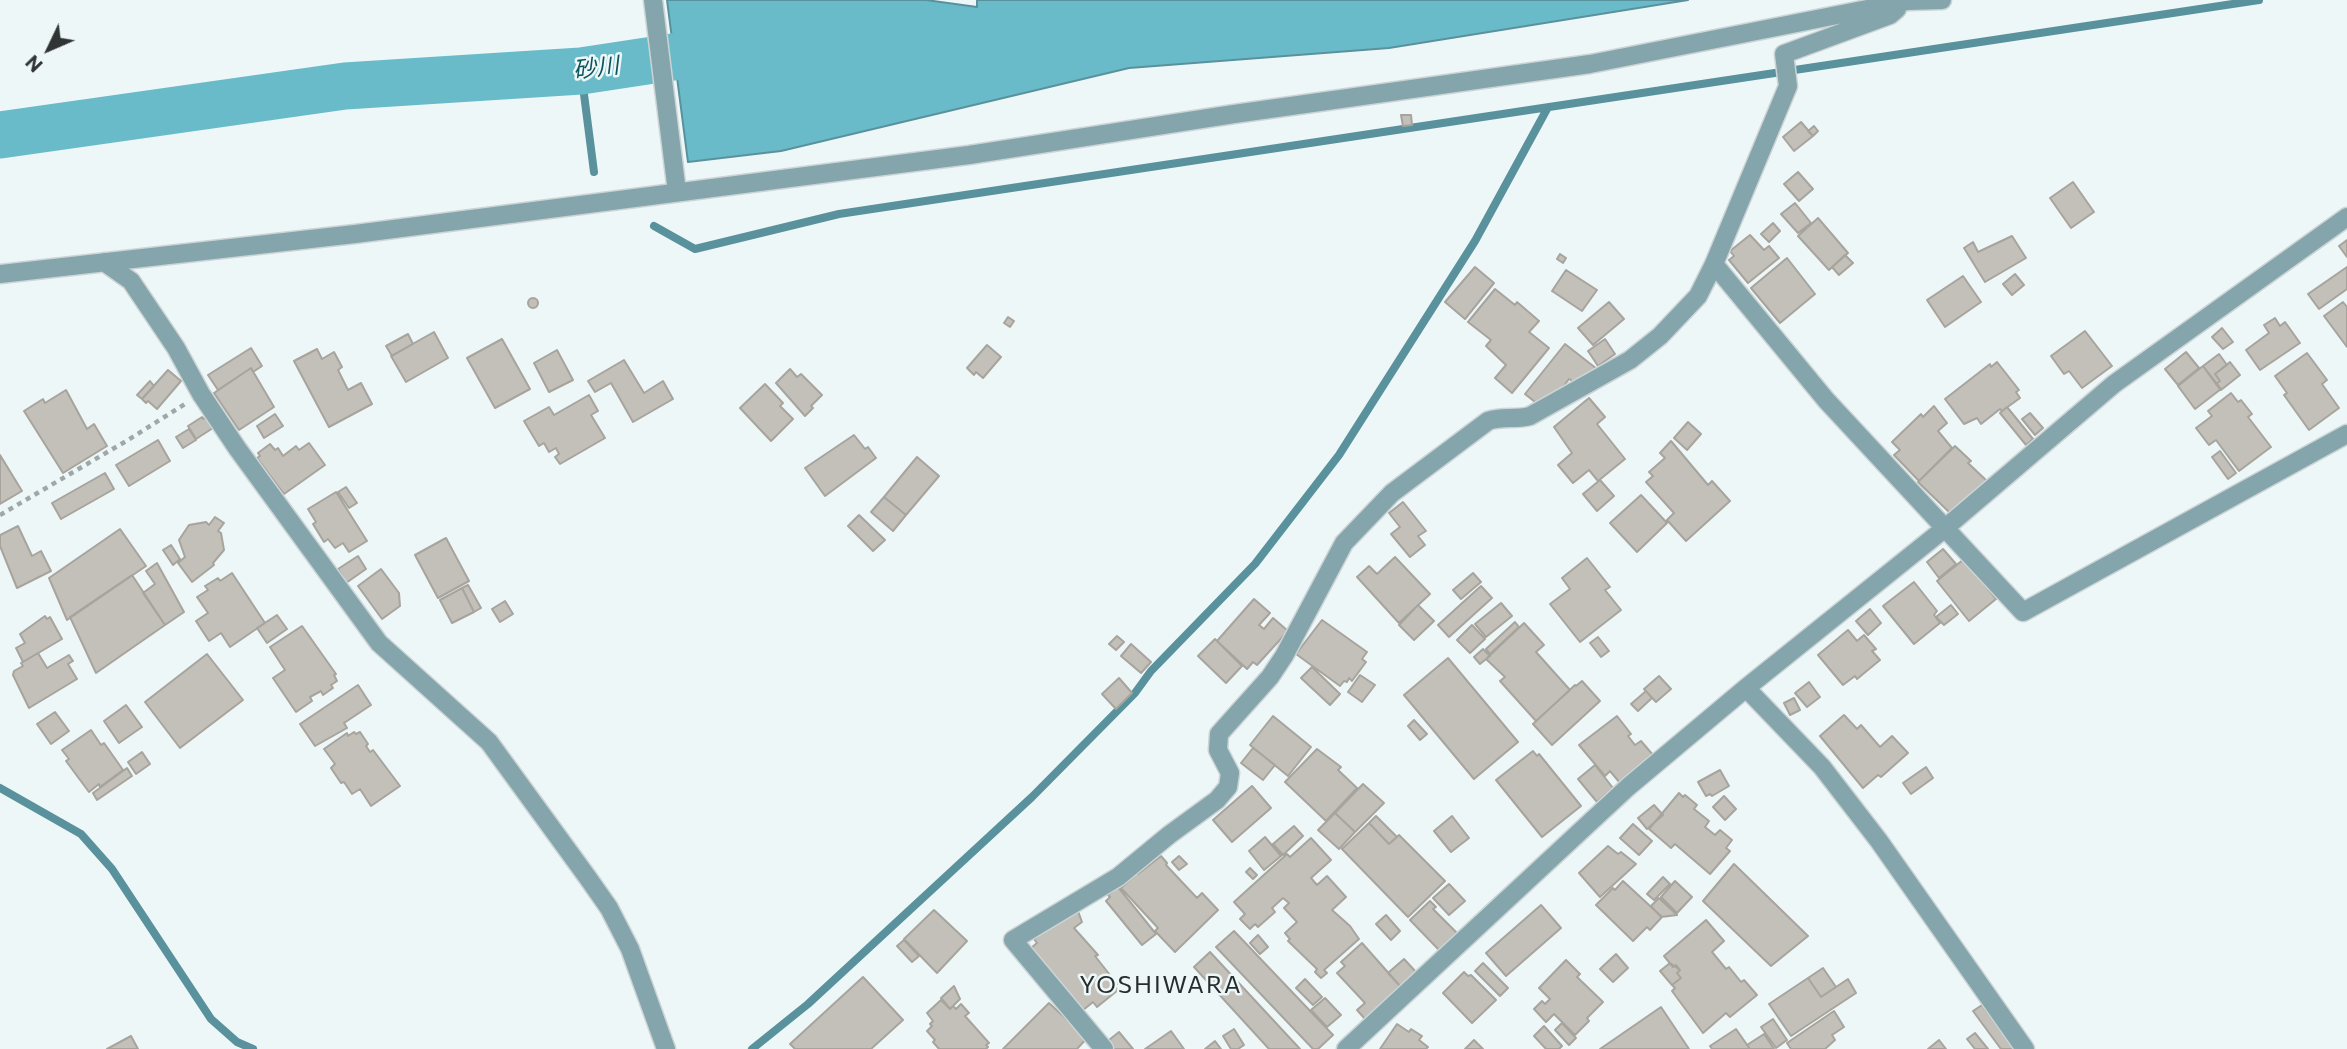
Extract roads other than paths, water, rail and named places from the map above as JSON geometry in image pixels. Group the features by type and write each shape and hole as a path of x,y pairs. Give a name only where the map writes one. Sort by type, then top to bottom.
{"street":[{"path":"653,0 677,192"},
{"path":"0,274 369,232 969,155 1234,114 1590,64 1908,1 1942,0"},
{"path":"1104,1049 1013,940 1118,877 1217,800 1228,787 1230,773 1218,750 1219,734 1270,677 1284,656 1344,543 1392,493 1488,421 1530,416 1630,360 1660,336 1698,296 1714,264 1788,86 1784,54 1890,15 1908,1"},
{"path":"1346,1049 1628,787 1746,688 1944,529 2114,384 2347,217"},
{"path":"104,262 131,281 237,448 379,643 488,742 588,878 630,949 666,1049"},
{"path":"1714,264 1826,400 2024,612 2347,434"},
{"path":"1746,688 1822,767 1879,841 2025,1049"}],"water":[{"path":"667,0 926,0 977,7 977,0 1688,0 1389,48 1129,68 781,151 688,162"}],"waterway":[{"path":"654,226 695,249 839,214 2259,0"},
{"name":"砂川","path":"0,135 345,86 581,71 739,47"},
{"path":"581,71 594,172"},
{"path":"752,1049 808,1004 1032,797 1135,693 1151,671 1255,564 1339,455 1475,241 1547,109"},
{"path":"0,788 81,834 112,869 211,1019 237,1042 253,1049"}],"district":[{"name":"YOSHIWARA","path":"1161,985"}]}
